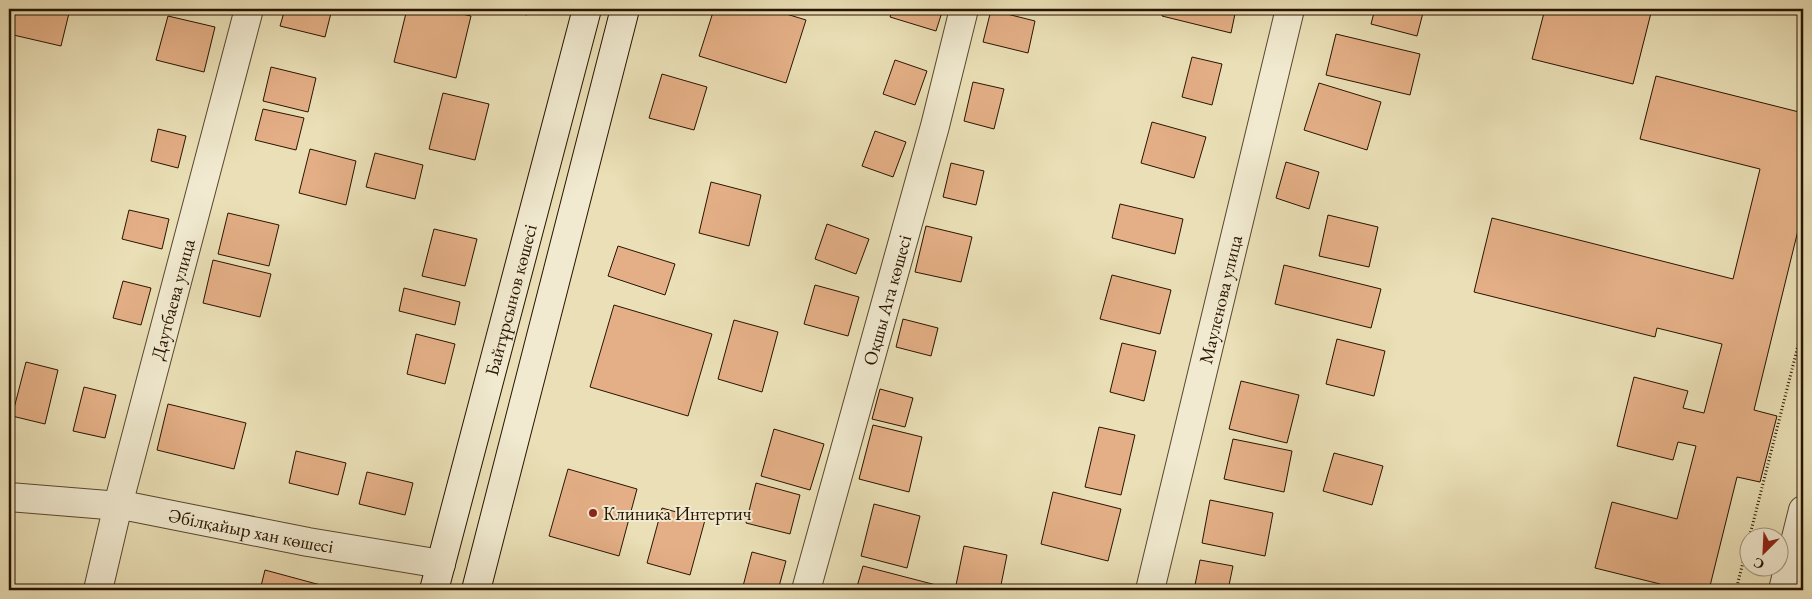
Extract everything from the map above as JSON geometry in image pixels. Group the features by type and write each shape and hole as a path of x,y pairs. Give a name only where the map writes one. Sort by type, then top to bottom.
{"street":[{"name":"Даутбаева улица","path":"98,590 118,506 249,9"},
{"name":"Байтұрсынов көшесі","path":"434,590 587,9"},
{"name":"Байтұрсынов көшесі","path":"480,590 625,9"},
{"name":"Оқшы Ата көшесі","path":"806,590 935,126 964,9"},
{"name":"Мауленова улица","path":"1150,590 1290,9"},
{"name":"Әбілқайыр хан көшесі","path":"9,497 132,507 308,542 441,564 480,590"},
{"path":"1783,590 1803,510"}],"path":[{"path":"1736,590 1803,326"}],"building":[{"path":"15,9 70,9 61,46 9,34"},
{"path":"285,9 332,9 325,37 280,26"},
{"path":"407,9 440,9 471,16 456,78 394,62"},
{"path":"503,9 529,9 527,15"},
{"path":"714,9 770,9 806,20 786,83 699,56"},
{"path":"893,9 943,9 936,31 890,17"},
{"path":"1163,9 1236,9 1231,33 1162,16"},
{"path":"1375,9 1424,9 1417,36 1371,24"},
{"path":"1545,9 1652,9 1633,84 1532,59"},
{"path":"991,10 1035,21 1028,53 983,42"},
{"path":"168,16 215,27 204,72 156,60"},
{"path":"1336,34 1420,54 1410,95 1326,75"},
{"path":"1192,57 1222,64 1212,105 1182,97"},
{"path":"895,60 927,71 915,105 883,94"},
{"path":"271,67 316,78 308,112 263,101"},
{"path":"662,74 707,87 694,130 649,118"},
{"path":"1656,76 1803,113 1803,210 1754,410 1777,416 1760,482 1737,477 1709,590 1658,590 1660,584 1595,568 1612,502 1677,519 1696,446 1678,442 1673,460 1617,446 1634,377 1688,391 1683,408 1704,413 1722,344 1657,328 1655,337 1474,292 1492,218 1733,279 1760,169 1640,139"},
{"path":"973,82 1004,89 994,129 964,121"},
{"path":"1319,83 1381,102 1367,150 1304,130"},
{"path":"443,93 489,104 475,160 429,149"},
{"path":"263,109 304,118 296,150 255,140"},
{"path":"1152,122 1206,137 1194,178 1141,163"},
{"path":"158,129 186,136 178,168 151,161"},
{"path":"875,131 906,142 893,177 862,166"},
{"path":"310,149 356,161 346,205 299,193"},
{"path":"375,153 423,165 415,199 366,187"},
{"path":"1286,162 1319,172 1309,209 1276,198"},
{"path":"951,163 984,171 976,205 943,197"},
{"path":"711,182 761,195 749,246 699,233"},
{"path":"1120,204 1183,219 1175,254 1112,238"},
{"path":"129,210 169,219 162,249 122,239"},
{"path":"228,213 279,225 269,266 218,254"},
{"path":"1328,215 1378,227 1369,267 1319,256"},
{"path":"827,224 869,239 856,274 815,259"},
{"path":"926,226 972,237 961,282 915,272"},
{"path":"434,229 477,239 465,286 422,276"},
{"path":"618,246 675,264 665,295 608,276"},
{"path":"213,260 271,274 260,317 203,303"},
{"path":"1284,265 1381,289 1371,328 1275,304"},
{"path":"1112,275 1171,290 1160,334 1100,319"},
{"path":"123,281 151,288 141,325 113,318"},
{"path":"815,285 859,297 848,336 804,324"},
{"path":"404,288 460,302 455,325 399,311"},
{"path":"614,305 712,334 688,416 590,387"},
{"path":"903,319 938,328 931,356 896,347"},
{"path":"734,320 778,332 762,392 718,379"},
{"path":"416,334 455,344 445,384 407,374"},
{"path":"1337,339 1385,351 1374,396 1326,384"},
{"path":"9,343 14,345 9,365"},
{"path":"1122,343 1156,351 1144,401 1110,392"},
{"path":"26,362 58,370 45,424 12,416"},
{"path":"1241,381 1299,395 1287,443 1229,429"},
{"path":"84,387 116,395 105,438 73,431"},
{"path":"880,389 913,398 905,427 872,419"},
{"path":"168,404 246,423 234,469 157,450"},
{"path":"873,425 922,437 909,492 859,479"},
{"path":"1099,427 1135,435 1121,495 1085,487"},
{"path":"774,429 824,444 810,490 761,476"},
{"path":"1233,439 1292,451 1284,492 1224,479"},
{"path":"296,451 346,463 338,495 289,483"},
{"path":"1334,453 1383,466 1372,505 1323,491"},
{"name":"Клиника Интертич","path":"568,469 637,489 619,556 549,536"},
{"path":"367,472 413,483 405,515 359,504"},
{"path":"756,483 800,495 790,534 746,523"},
{"path":"1053,492 1121,509 1108,561 1041,544"},
{"path":"1210,500 1273,513 1265,556 1202,543"},
{"path":"874,504 920,516 907,568 861,556"},
{"path":"662,508 705,520 690,575 647,563"},
{"path":"964,546 1007,555 1000,590 955,590"},
{"path":"752,552 786,561 778,590 742,590"},
{"path":"1200,560 1233,566 1228,590 1194,590"},
{"path":"863,566 940,586 939,590 856,590"},
{"path":"265,570 339,590 260,590"}],"place":[{"name":"Клиника Интертич","path":"593,513"}]}
